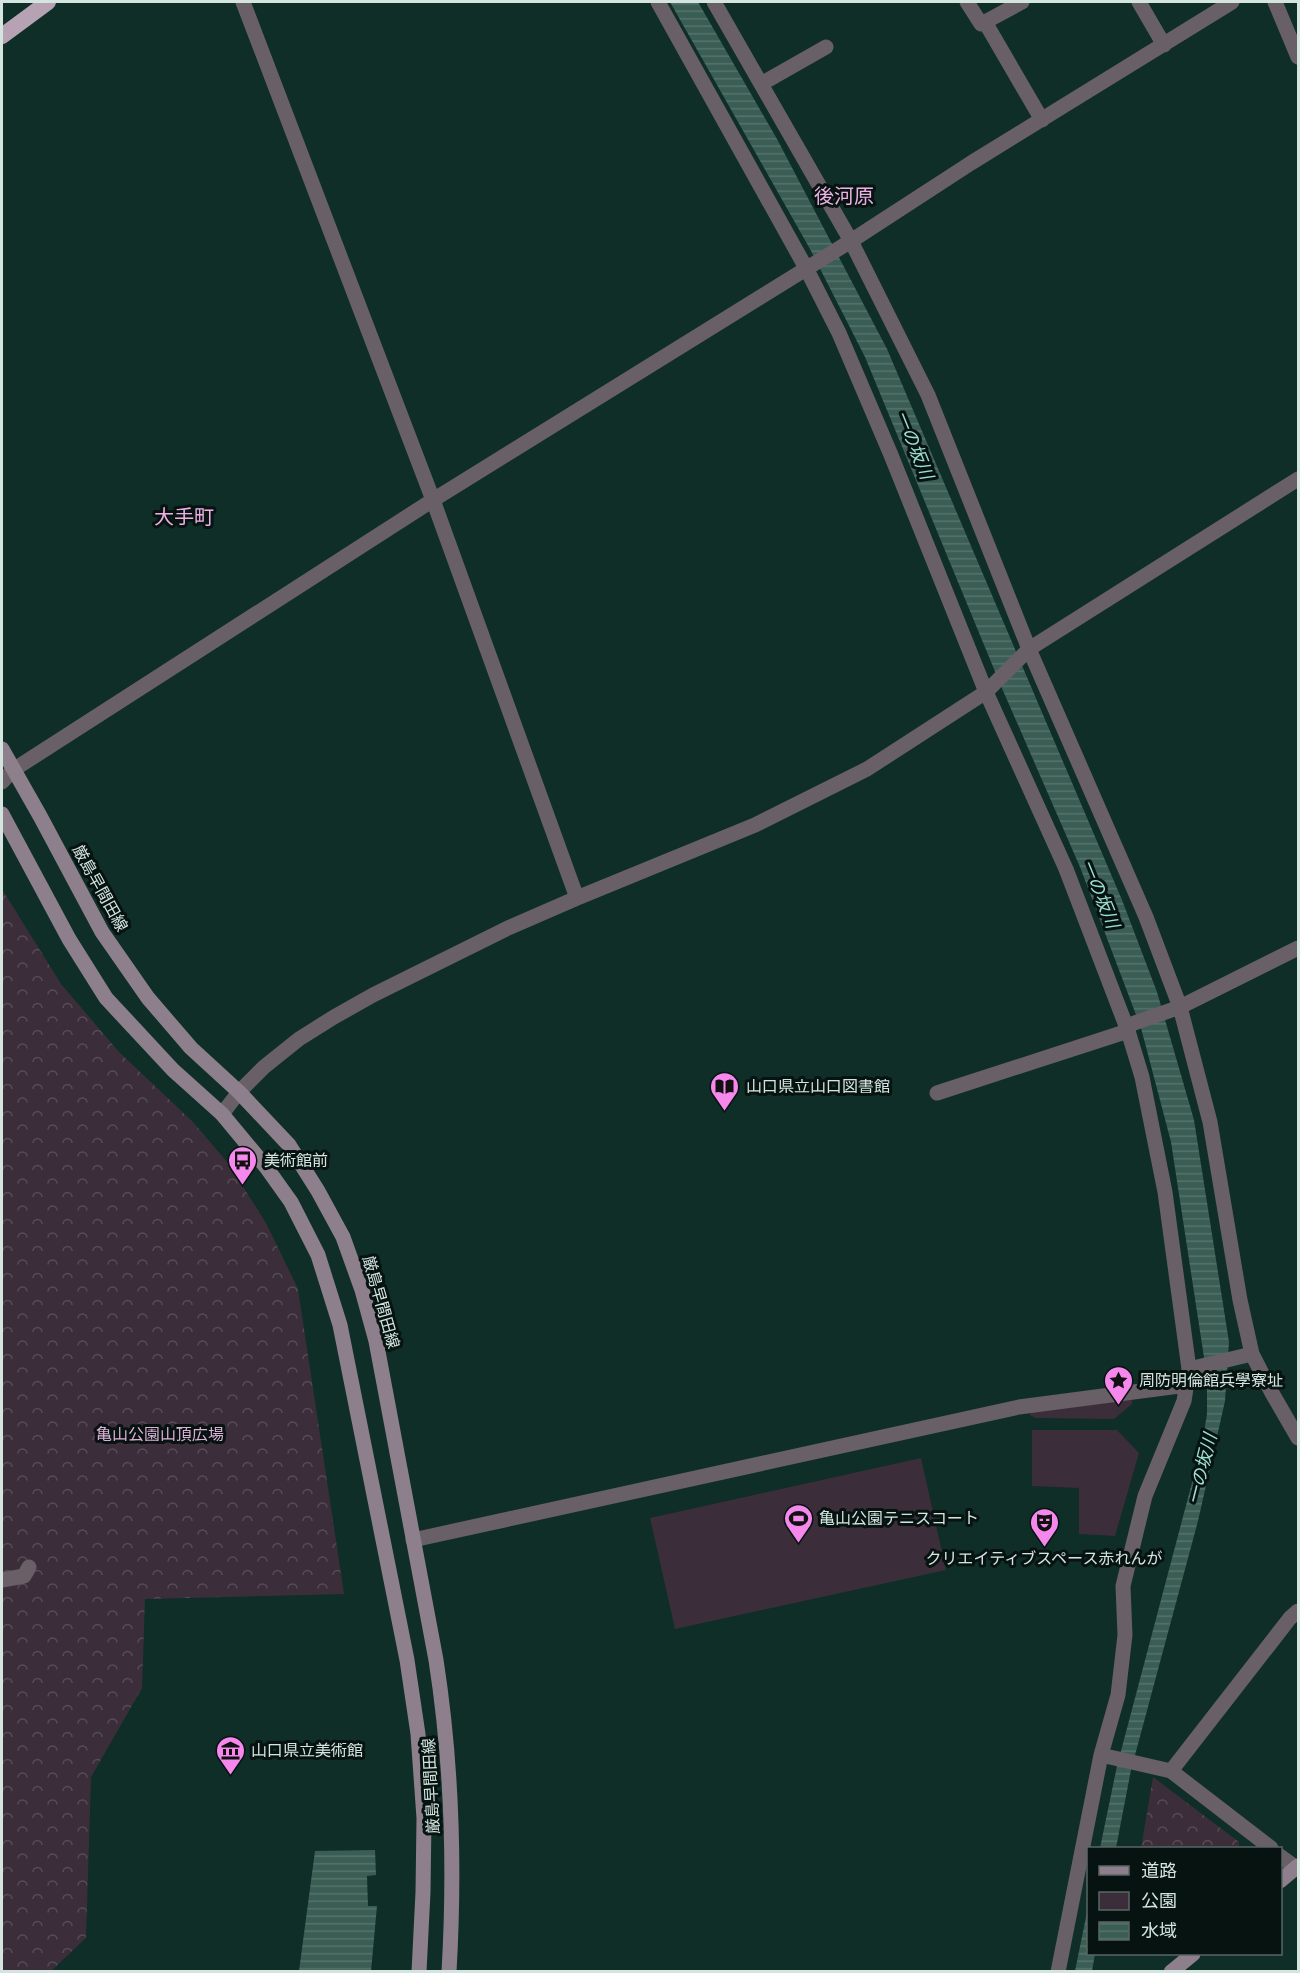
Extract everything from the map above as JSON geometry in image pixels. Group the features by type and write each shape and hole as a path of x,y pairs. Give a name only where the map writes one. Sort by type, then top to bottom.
{"highway":[{"path":"2,36 48,2"}],"main road":[{"name":"厳島早間田線","path":"2,749 102,932 121,960 148,998 191,1048 239,1092 289,1145 318,1191 343,1238 362,1290 376,1341 436,1660 447,1742 452,1833 449,1971"},
{"name":"厳島早間田線","path":"2,814 69,939 106,998 172,1070 222,1114 266,1167 291,1202 318,1255 340,1325 407,1660 418,1734 424,1818 419,1971"},
{"path":"1282,1880 1298,1868"},
{"path":"1171,1971 1191,1955"}],"street":[{"path":"243,2 433,500 577,898"},
{"path":"658,2 810,266 1066,869 1130,1027 1142,1077 1165,1192 1195,1368 1145,1496 1132,1545 1123,1586 1125,1635 1118,1695 1058,1971"},
{"path":"714,2 761,84 928,396 1026,652 1146,917 1177,1008 1210,1122 1247,1355 1299,1438"},
{"path":"967,2 981,24 1023,2"},
{"path":"1139,2 1164,45"},
{"path":"2,782 13,770 433,500 846,244 971,162 1232,2"},
{"path":"1275,2 1299,57"},
{"path":"985,22 1042,120"},
{"path":"761,84 826,47"},
{"path":"222,1114 264,1066 299,1039 334,1017 508,928 755,825 867,769 990,688 1026,652 1299,479"},
{"path":"937,1093 1130,1027 1177,1008 1299,948"},
{"path":"1195,1368 1247,1355"},
{"path":"412,1540 1019,1407 1187,1385"},
{"path":"2,1580 24,1576 29,1567"},
{"path":"1171,1771 1290,1618 1299,1611"},
{"path":"1105,1756 1171,1771 1270,1847"},
{"path":"1282,1857 1298,1868"}],"green space":[{"name":"亀山公園山頂広場","path":"2,889 61,984 119,1052 192,1121 228,1163 266,1223 298,1289 344,1594 145,1599 142,1688 91,1777 86,1938 50,1972 2,1971"},
{"path":"1132,1399 1132,1404 1114,1419 1035,1418 1030,1415 1030,1412"},
{"path":"1032,1430 1117,1430 1139,1453 1115,1536 1079,1534 1079,1488 1032,1486"},
{"name":"亀山公園テニスコート","path":"921,1458 946,1570 675,1629 650,1518"},
{"path":"1153,1777 1239,1842 1239,1847 1141,1847"}],"water":[{"name":"一の坂川","path":"670,2 698,2 777,139 887,349 1122,900 1157,992 1194,1120 1229,1342 1225,1401 1198,1521 1131,1770 1116,1847 1100,1847 1117,1766 1202,1445 1207,1414 1207,1377 1171,1142 1141,1028 1080,867 1001,686 865,357 810,249"},
{"path":"375,1850 376,1875 367,1876 368,1906 377,1906 371,1971 299,1971 315,1851"},
{"path":"1087,1912 1087,1955 1095,1955 1092,1971 1075,1971"}],"place":[{"name":"山口県立山口図書館","path":"725,1112"},
{"name":"美術館前","path":"243,1186"},
{"name":"周防明倫館兵學寮址","path":"1118,1406"},
{"name":"亀山公園テニスコート","path":"798,1544"},
{"name":"クリエイティブスペース赤れんが","path":"1044,1548"},
{"name":"山口県立美術館","path":"230,1776"}],"district":[{"name":"後河原","path":"844,196"},
{"name":"大手町","path":"184,517"}]}
